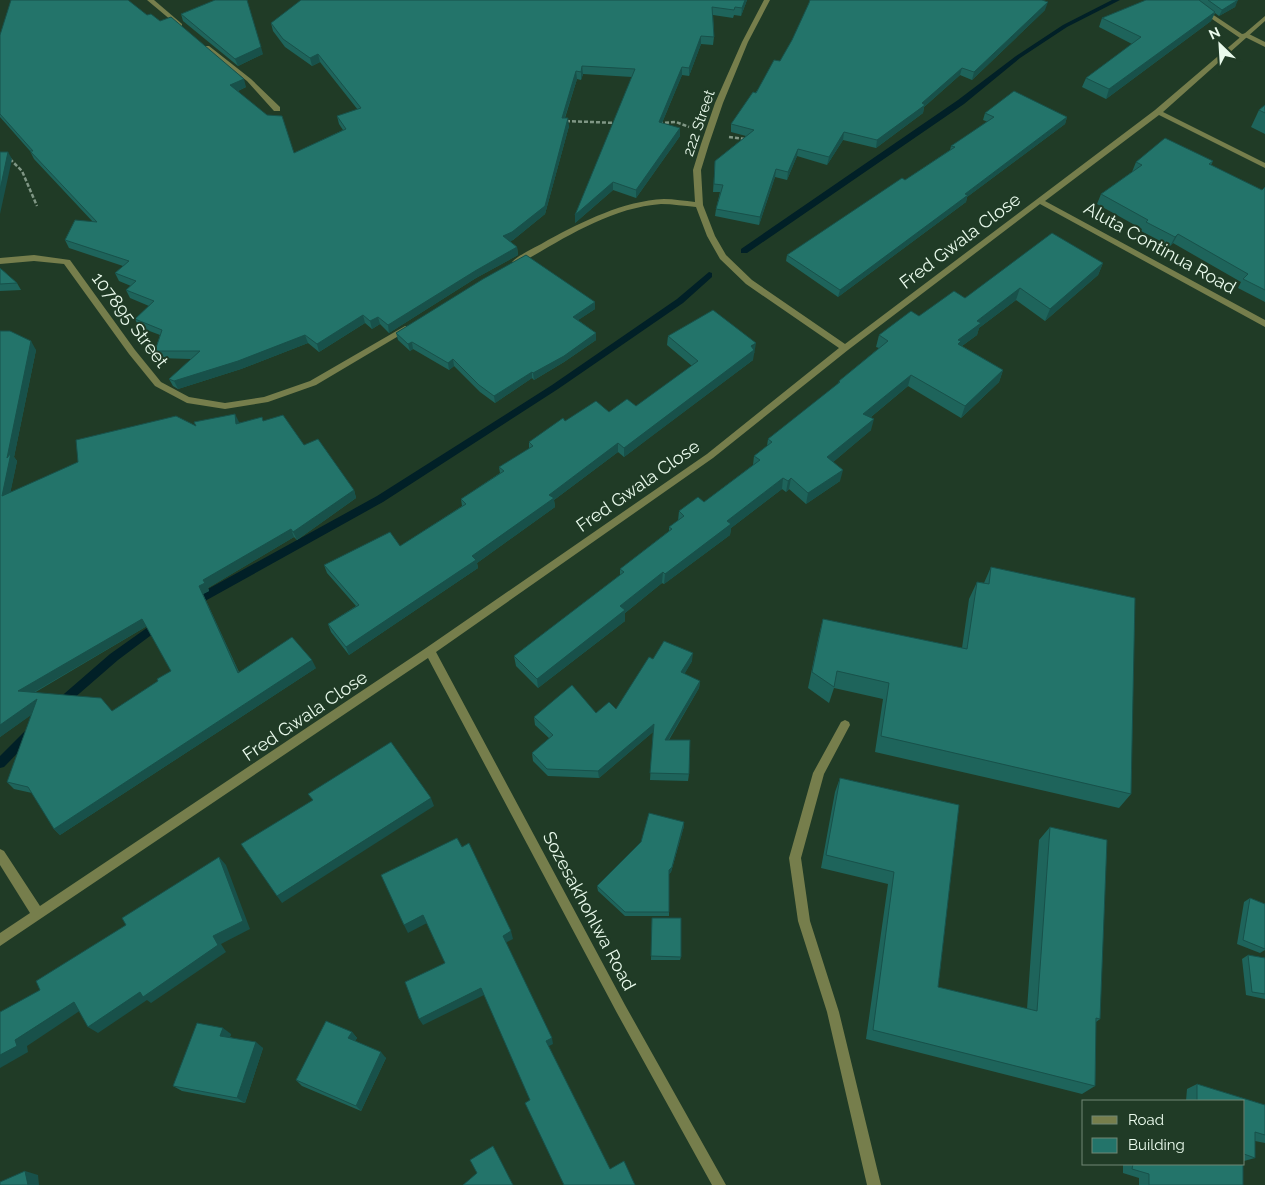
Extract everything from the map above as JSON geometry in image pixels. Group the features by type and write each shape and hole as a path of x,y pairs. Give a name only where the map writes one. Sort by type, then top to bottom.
{"street":[{"path":"150,0 187,31"},
{"name":"222 Street","path":"767,0 745,42 719,103 705,144 698,170 699,205 710,236 724,257 748,282 846,348"},
{"path":"1187,0 1243,36 1265,45"},
{"name":"Fred Gwala Close","path":"0,940 430,651 710,456 846,348 1158,112 1265,18"},
{"path":"201,43 250,80 277,109"},
{"path":"1158,112 1265,166"},
{"name":"Aluta Continua Road","path":"1040,201 1265,324"},
{"path":"506,267 564,235 636,205 661,202 699,205"},
{"name":"107895 Street","path":"0,261 34,258 67,262 132,352 158,384 187,400 225,406 265,400 313,383 364,355 419,320"},
{"name":"Sozesakhohlwa Road","path":"430,651 616,1001 719,1185"},
{"path":"845,725 819,773 795,858 804,921 833,1012 874,1185"},
{"path":"0,855 38,914"}],"path":[{"path":"565,121 621,123"},
{"path":"658,123 676,122 709,134"},
{"path":"705,144 732,136 748,140"},
{"path":"7,157 22,170 37,206"}],"building":[{"path":"11,0 128,0 147,15 151,14 160,21 171,17 244,79 230,85 267,115 282,116 294,153 346,129 337,116 361,108 318,54 310,58 283,39 271,23 301,0 745,0 742,8 735,7 734,10 712,7 714,37 701,36 689,68 682,67 659,122 680,128 636,190 613,182 575,215 635,69 582,66 581,72 576,71 562,118 568,118 545,206 512,232 503,236 517,247 388,325 378,317 370,321 363,315 317,344 305,335 238,361 174,381 169,379 200,351 155,351 162,330 135,319 154,301 126,290 136,281 115,273 129,261 65,240 75,220 97,222 30,151 33,151 0,114 0,35"},
{"path":"215,0 247,0 261,47 235,59 181,14"},
{"path":"810,0 1042,0 1048,2 974,72 962,68 922,103 925,105 877,140 844,132 829,157 798,149 788,172 776,169 760,217 716,209 723,185 714,184 715,161 754,130 731,124 753,92 756,93 774,60 780,61 792,40"},
{"path":"1146,0 1199,0 1215,12 1109,89 1086,78 1141,37 1102,18"},
{"path":"1208,0 1238,0 1222,10"},
{"path":"1014,91 1067,117 965,194 968,195 840,290 787,255 902,178 905,180 955,147 951,146 994,117 985,113"},
{"path":"1265,105 1265,113 1259,110"},
{"path":"1165,138 1213,161 1209,164 1262,190 1265,187 1265,290 1243,279 1248,274 1178,234 1175,237 1146,222 1148,220 1101,194 1142,165 1136,162"},
{"path":"0,152 8,152 0,190"},
{"path":"1052,233 1103,263 1050,309 1020,288 977,321 981,323 958,340 961,341 958,344 1003,370 965,406 911,375 863,414 874,419 827,457 843,470 808,493 791,478 788,481 783,478 727,521 731,524 665,574 663,572 620,606 625,610 537,679 514,656 624,572 620,569 672,529 669,527 684,516 679,511 698,497 704,502 760,460 754,456 772,442 768,439 888,341 879,335 911,311 919,316 954,291 965,298"},
{"path":"526,255 595,302 573,317 596,333 564,356 532,372 494,396 479,385 453,359 448,363 412,342 408,344 396,333 483,279"},
{"path":"0,268 17,283 0,284"},
{"path":"713,310 756,343 751,346 754,350 624,448 618,443 549,495 554,498 472,556 476,560 346,647 328,624 359,605 324,565 390,532 400,546 466,504 461,499 504,471 499,467 533,446 529,442 563,418 565,421 596,401 609,412 627,399 636,406 698,361 668,336"},
{"path":"0,331 10,331 31,341 7,458 11,453 2,496 78,462 76,440 176,416 196,426 194,422 235,414 236,424 262,417 263,421 283,415 304,445 318,439 354,490 293,532 291,529 203,580 205,583 199,586 238,673 292,637 312,660 54,829 28,787 7,782 37,699 0,725","holes":["142,619 171,671 112,711 101,698 18,691"]},
{"path":"991,567 1135,598 1131,794 881,736 889,683 837,671 834,687 812,672 823,619 967,649 977,582 989,584"},
{"path":"664,641 693,653 681,672 700,681 665,740 690,740 689,774 650,773 654,724 598,771 547,769 532,753 553,735 534,717 572,685 596,713 609,702 616,709 649,657 653,659"},
{"path":"391,742 431,798 277,896 241,844 313,800 308,794"},
{"path":"840,778 959,805 938,987 1037,1011 1050,827 1107,840 1100,1019 1096,1018 1095,1086 873,1030 894,872 826,855"},
{"path":"649,813 684,822 672,867 669,870 669,912 625,912 597,886 641,842"},
{"path":"457,838 462,847 469,843 511,931 503,936 552,1038 546,1041 610,1169 624,1161 635,1185 564,1185 525,1103 530,1100 481,988 419,1019 405,982 445,963 423,915 404,925 381,875"},
{"path":"219,857 243,921 213,936 218,945 143,997 140,992 88,1027 74,1002 15,1040 17,1046 0,1055 0,1012 40,990 36,981 126,925 122,918"},
{"path":"1250,898 1265,904 1265,949 1243,940"},
{"path":"652,918 681,918 681,957 651,956"},
{"path":"1248,955 1265,958 1265,994 1252,992"},
{"path":"326,1021 352,1032 348,1038 381,1052 356,1106 296,1080"},
{"path":"197,1023 223,1028 220,1036 256,1042 237,1098 173,1086"},
{"path":"1197,1084 1265,1105 1265,1135 1255,1132 1255,1158 1245,1154 1245,1100 1197,1100"},
{"path":"493,1146 513,1185 463,1185 477,1173 470,1160"},
{"path":"1133,1165 1243,1165 1243,1185 1149,1185 1149,1174 1132,1169"},
{"path":"25,1171 28,1185 0,1185 0,1182"}],"waterway":[{"path":"744,251 961,102 1018,57 1065,26 1117,0"},
{"path":"192,603 380,499 555,387 680,301 709,275"},
{"path":"61,703 114,657 158,624"},
{"path":"0,763 31,732"}]}
